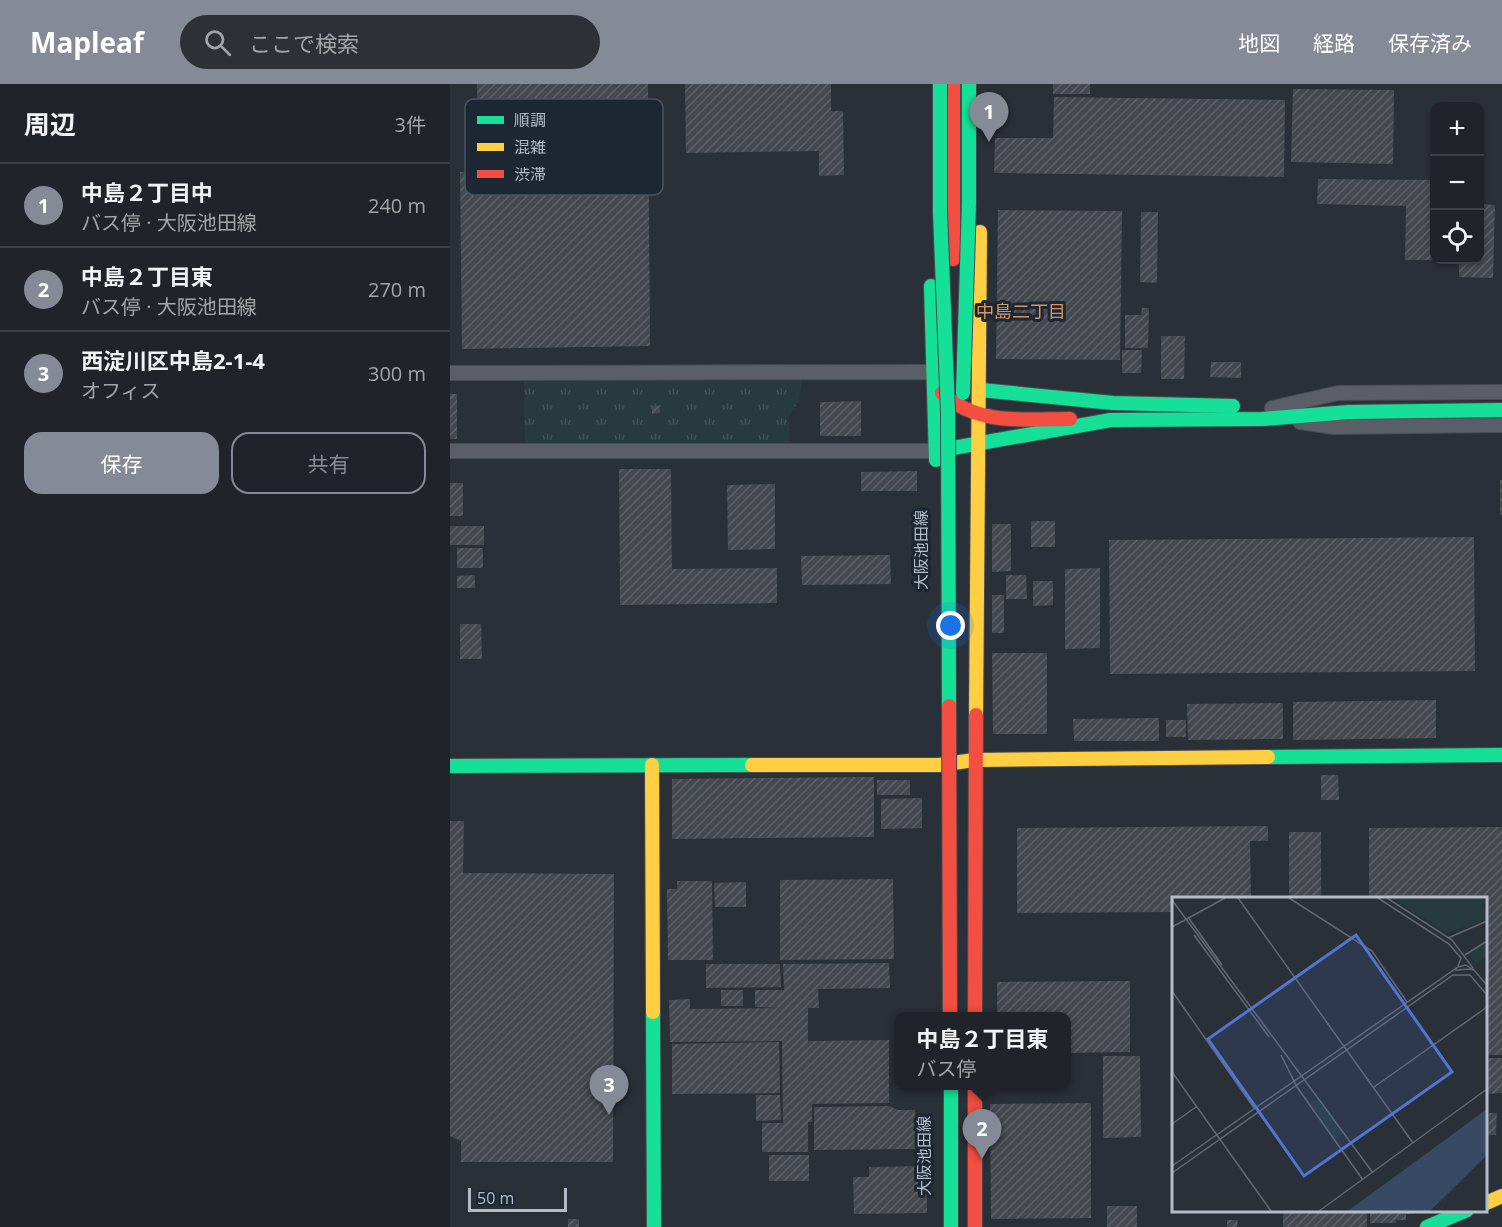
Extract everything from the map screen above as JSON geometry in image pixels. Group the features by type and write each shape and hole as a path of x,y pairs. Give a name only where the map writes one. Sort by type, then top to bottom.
{"main road":[{"name":"大阪池田線","path":"928,84 932,372 936,451 940,1012"},
{"path":"940,84 940,212 948,412 950,1012"},
{"path":"932,343 951,279 953,84"},
{"path":"964,1012 962,409 969,203 969,84"},
{"path":"975,1012 974,760 981,390 979,84"},
{"path":"932,372 939,389 950,402 965,412 980,416 1111,420 1272,413 1502,410"},
{"path":"981,390 1113,403 1272,413"},
{"path":"936,451 1111,420"},
{"path":"450,766 939,765 974,760 1502,755"},
{"path":"652,765 654,1227"},
{"name":"大阪池田線","path":"940,1090 941,1227"},
{"path":"951,1090 951,1227"},
{"path":"964,1090 964,1227"},
{"path":"975,1090 975,1227"},
{"path":"1487,1202 1502,1196"},
{"path":"1427,1227 1462,1212"}],"street":[{"path":"450,374 932,372 981,390"},
{"path":"1272,413 1338,393 1502,392"},
{"path":"1272,413 1334,427 1502,425"},
{"path":"450,451 936,451"}],"green space":[{"path":"802,379 799,400 789,417 790,446 525,446 524,380"}],"building":[{"path":"477,84 648,84 648,99 477,99"},
{"path":"685,84 831,84 831,111 843,111 844,175 819,176 819,151 686,153"},
{"path":"1053,84 1090,84 1090,94 1053,94"},
{"path":"1293,89 1394,90 1393,164 1291,162"},
{"path":"1054,97 1285,100 1284,177 994,173 995,138 1053,138"},
{"path":"460,172 465,172 465,195 649,195 650,346 462,349"},
{"path":"1318,179 1430,180 1430,260 1405,260 1406,206 1317,204"},
{"path":"1484,204 1495,205 1493,278 1459,277 1459,264 1484,264"},
{"path":"998,210 1122,211 1120,360 996,359"},
{"path":"1141,212 1158,212 1157,283 1140,282"},
{"path":"1142,308 1149,308 1148,348 1125,348 1125,315 1141,315"},
{"path":"1161,336 1185,336 1184,379 1161,379"},
{"path":"1122,350 1142,350 1141,373 1122,373"},
{"path":"1211,362 1241,362 1241,378 1210,377"},
{"path":"450,394 457,394 457,439 450,439"},
{"path":"861,401 861,436 820,436 820,402"},
{"path":"652,406 660,406 660,413 652,414"},
{"path":"619,469 671,469 672,569 777,568 777,603 620,605"},
{"path":"917,471 917,491 861,491 861,472"},
{"path":"1500,480 1502,480 1502,515 1500,515"},
{"path":"450,483 463,483 463,516 450,516"},
{"path":"775,484 775,549 728,550 727,485"},
{"path":"1031,521 1055,521 1055,547 1031,547"},
{"path":"992,524 1011,524 1011,571 992,572"},
{"path":"450,526 484,526 484,545 450,545"},
{"path":"1474,537 1475,671 1110,674 1109,540"},
{"path":"457,548 483,548 483,568 457,568"},
{"path":"890,555 891,584 802,585 801,556"},
{"path":"1100,568 1100,648 1065,649 1065,569"},
{"path":"475,575 475,588 457,588 457,576"},
{"path":"1006,575 1026,575 1027,599 1006,599"},
{"path":"1033,581 1053,581 1053,605 1033,606"},
{"path":"992,595 1004,595 1004,633 992,633"},
{"path":"460,624 481,624 482,659 460,659"},
{"path":"992,653 1047,653 1047,734 993,734"},
{"path":"1436,700 1436,738 1293,740 1293,702"},
{"path":"1283,703 1283,739 1188,740 1187,704"},
{"path":"1159,718 1159,741 1074,741 1073,719"},
{"path":"1166,720 1186,720 1186,737 1166,737"},
{"path":"1321,775 1338,775 1339,800 1321,800"},
{"path":"874,777 874,837 672,839 672,779"},
{"path":"877,780 910,780 910,795 877,795"},
{"path":"922,798 922,828 881,829 881,799"},
{"path":"450,821 464,821 463,873 614,874 613,1162 461,1162 461,1141 450,1136"},
{"path":"1268,826 1268,841 1250,841 1251,897 1172,897 1172,912 1017,913 1017,828"},
{"path":"1502,827 1502,1055 1487,1055 1487,897 1369,897 1369,828"},
{"path":"1289,832 1321,832 1321,897 1289,897"},
{"path":"893,879 894,959 780,960 780,880"},
{"path":"677,881 712,881 713,960 668,960 667,889 677,889"},
{"path":"746,882 746,907 715,907 714,883"},
{"path":"889,963 890,988 818,989 819,1008 808,1008 808,1041 889,1040 889,1103 812,1104 812,1122 808,1122 808,1152 762,1152 762,1123 783,1123 782,1041 670,1042 669,1000 690,999 690,1009 782,1008 755,1007 755,990 784,990 783,964"},
{"path":"706,964 780,964 781,987 706,988"},
{"path":"1130,981 1130,1052 1071,1053 1071,1012 997,1012 997,982"},
{"path":"721,990 743,990 743,1006 721,1006"},
{"path":"779,1042 780,1093 672,1094 672,1044"},
{"path":"1103,1056 1140,1056 1141,1137 1103,1138"},
{"path":"1487,1058 1502,1058 1502,1093 1487,1094"},
{"path":"756,1095 780,1095 781,1120 756,1121"},
{"path":"1091,1103 1091,1218 991,1219 990,1104"},
{"path":"889,1106 898,1110 915,1110 916,1149 814,1150 814,1107"},
{"path":"1489,1113 1497,1113 1496,1135 1488,1135"},
{"path":"769,1155 809,1155 809,1181 769,1181"},
{"path":"927,1166 927,1213 854,1214 853,1177 869,1177 869,1167"},
{"path":"1107,1206 1137,1206 1137,1227 1107,1227"},
{"path":"1283,1212 1367,1212 1367,1227 1283,1227"},
{"path":"1370,1212 1415,1212 1415,1214 1406,1214 1406,1220 1396,1220 1396,1223 1370,1223"},
{"path":"568,1219 579,1219 579,1227 568,1227"},
{"path":"1227,1220 1238,1220 1237,1227 1227,1227"}],"traffic: fast":[{"path":"940,84 940,212 948,412 949,706"},
{"path":"963,393 969,203 969,84"},
{"path":"931,286 936,460"},
{"path":"981,390 1113,403 1233,406"},
{"path":"936,451 1111,420 1262,419 1349,412 1502,410"},
{"path":"1268,757 1502,755"},
{"path":"450,766 752,765"},
{"path":"653,1012 654,1227"},
{"path":"951,1090 951,1227"},
{"path":"1427,1227 1462,1212"}],"traffic: slow":[{"path":"976,715 980,232"},
{"path":"752,765 939,765 974,760 1268,757"},
{"path":"652,765 653,1012"},
{"path":"1487,1203 1502,1196"}],"traffic: jam":[{"path":"953,84 953,259"},
{"path":"942,393 956,404 986,416 1019,419 1070,419"},
{"path":"949,706 950,1012"},
{"path":"975,1012 976,715"},
{"path":"975,1090 975,1227"}],"place":[{"name":"中島２丁目中","path":"989,142"},
{"name":"西淀川区中島2-1-4","path":"609,1115"},
{"name":"中島２丁目東","path":"982,1159"}],"district":[{"name":"中島二丁目","path":"1021,311"}]}
